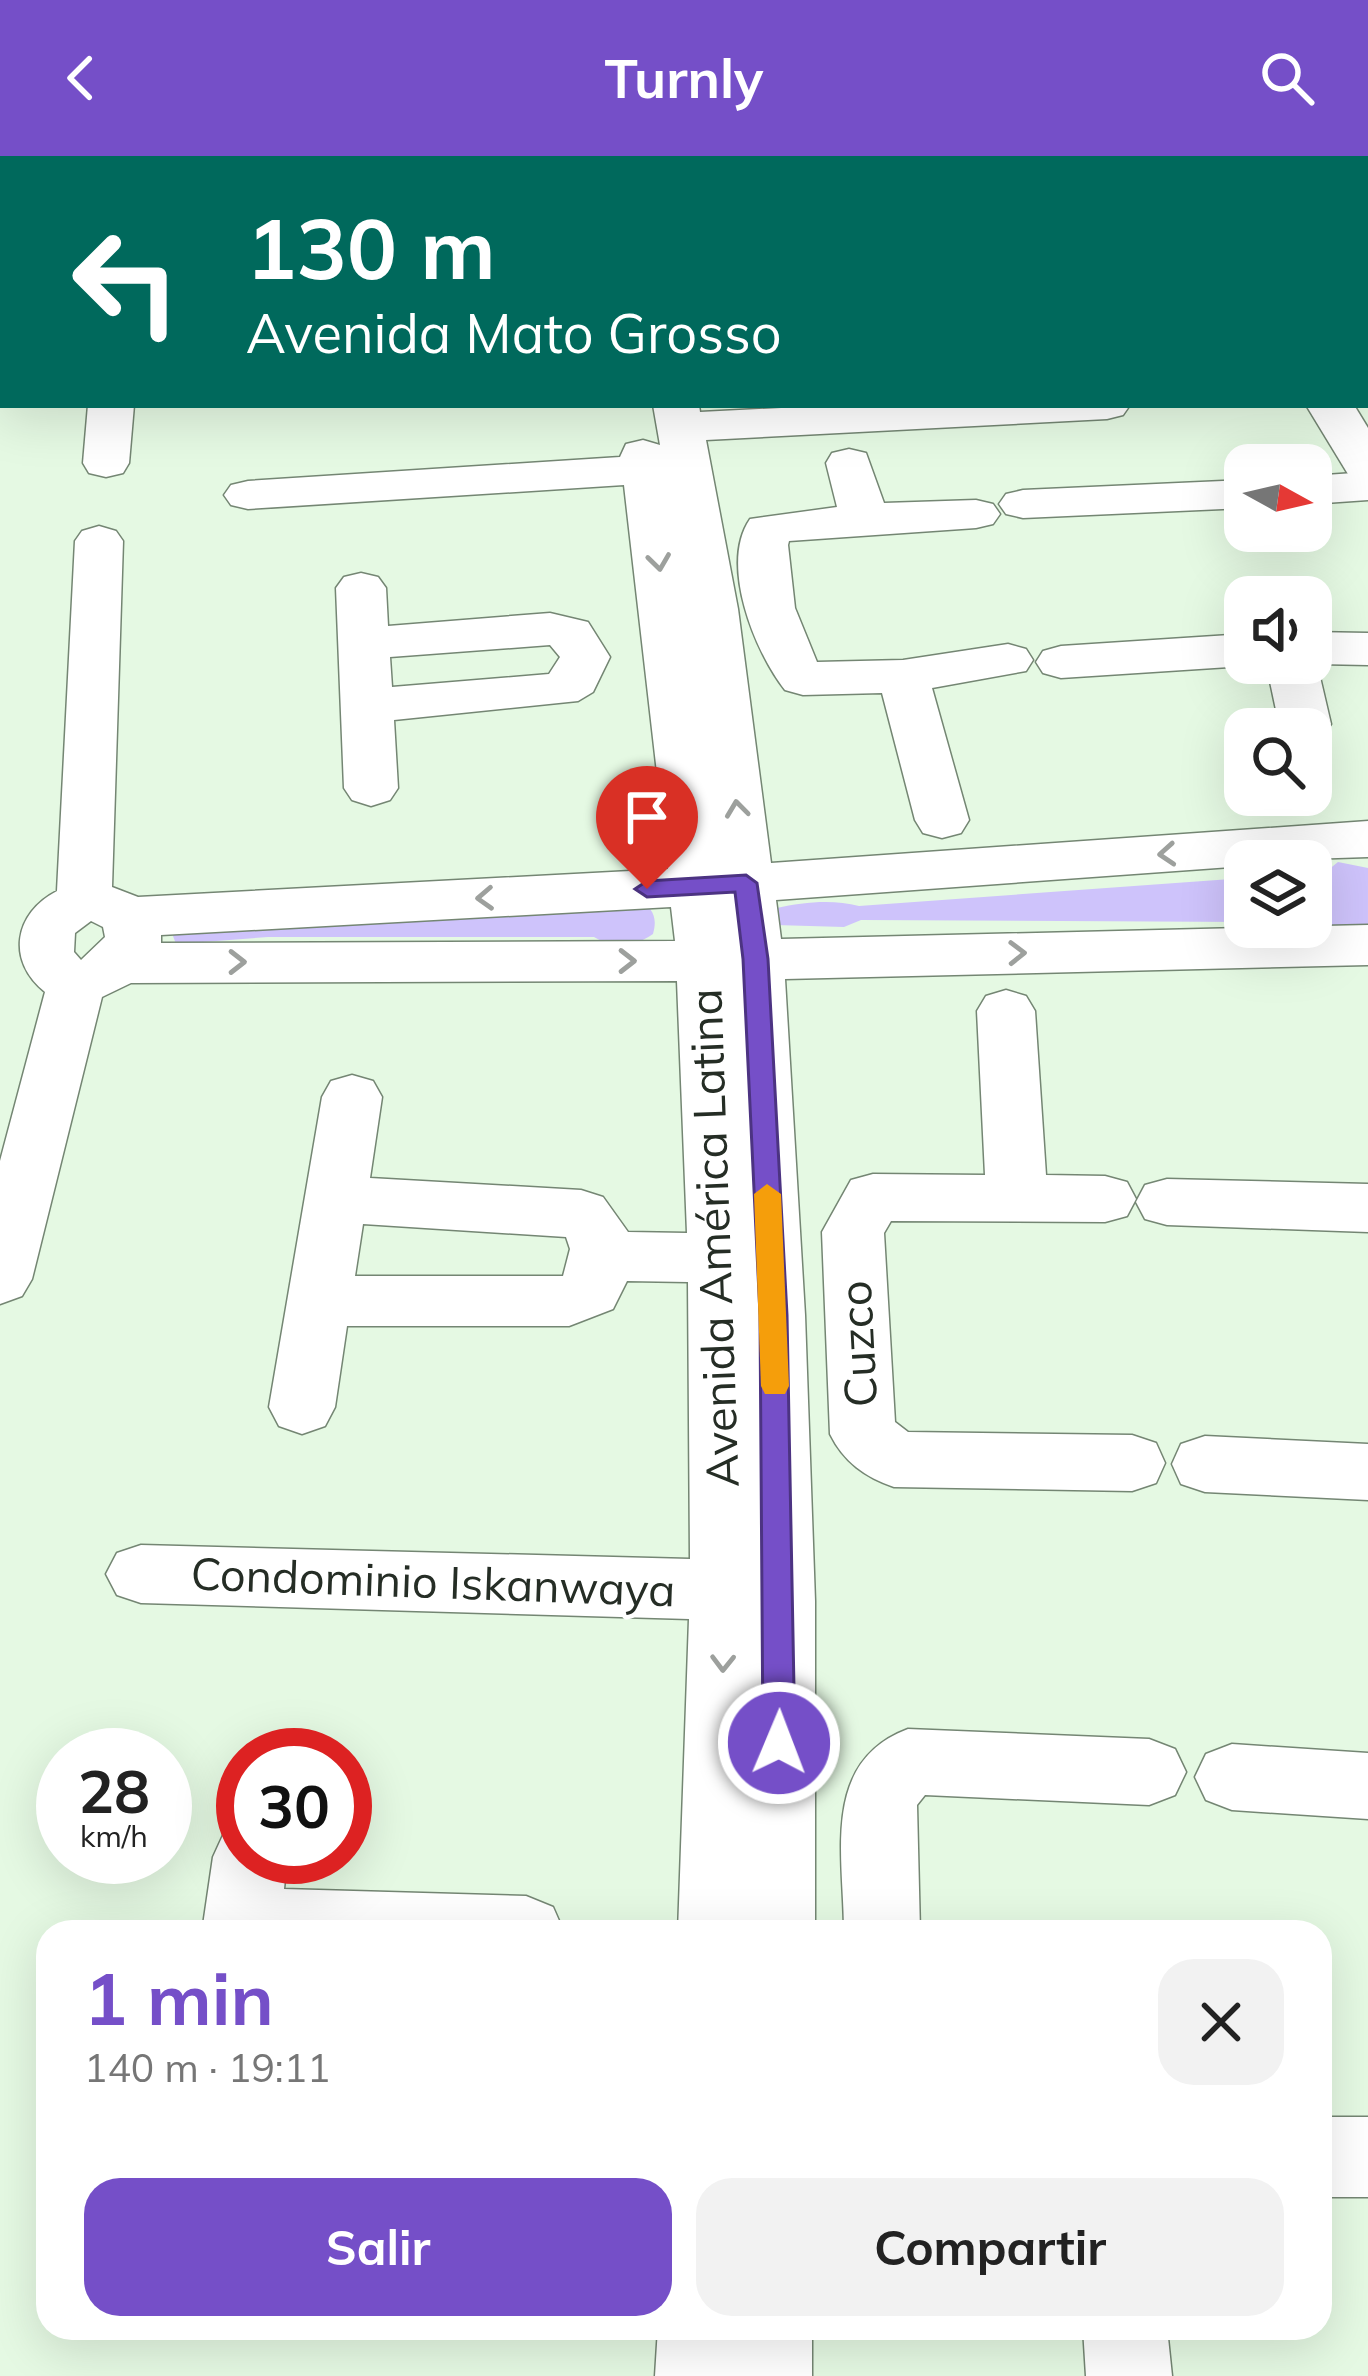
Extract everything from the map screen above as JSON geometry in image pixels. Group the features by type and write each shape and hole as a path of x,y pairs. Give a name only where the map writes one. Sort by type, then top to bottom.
{"main road":[{"path":"1345,416 1368,469"}],"street":[{"path":"106,463 111,408"},
{"path":"248,495 659,426 1106,449 1224,487"},
{"name":"Avenida América Latina","path":"659,426 721,616 720,885 773,1315 780,1601 777,1920"},
{"path":"1023,504 1106,449"},
{"path":"849,463 864,518"},
{"path":"1332,489 1368,486"},
{"path":"584,657 721,616 767,529 864,518 976,514"},
{"path":"0,1279 102,940 99,541"},
{"path":"361,588 371,788"},
{"path":"721,616 803,679 903,676 1007,660"},
{"path":"365,643 550,629 570,633 584,657"},
{"path":"1332,648 1368,649"},
{"path":"1061,662 1224,651"},
{"path":"367,706 560,689 574,681 584,657"},
{"path":"903,676 942,820"},
{"path":"102,940 720,885 1368,839"},
{"path":"102,940 730,960 1368,945"},
{"name":"Avenida América Latina","path":"716,1920 725,1591 718,1258 730,960"},
{"path":"1006,1011 1017,1198"},
{"path":"302,1406 352,1097"},
{"name":"Cuzco","path":"1105,1199 873,1197 853,1232 863,1434 894,1459 1132,1463"},
{"path":"319,1301 569,1301 591,1291 604,1256 596,1225 581,1214 335,1199"},
{"path":"1167,1202 1368,1208"},
{"path":"604,1256 718,1258"},
{"path":"773,1315 856,1309"},
{"path":"1205,1465 1368,1472"},
{"name":"Condominio Iskanwaya","path":"141,1574 725,1591"},
{"path":"882,1920 880,1794 908,1762 1149,1772"},
{"path":"1232,1777 1368,1786"},
{"path":"244,1904 405,1920"},
{"path":"1332,2157 1368,2157"},
{"path":"698,2376 700,2340"},
{"path":"769,2376 770,2340"},
{"path":"1126,2340 1129,2376"}],"shaded area":[{"path":"1338,862 1368,868 1368,931 1332,926 1332,867"},
{"path":"1224,880 1224,922 861,920 844,927 775,925 777,908 808,903 859,906"},
{"path":"639,898 653,913 653,934 624,946 594,937 268,937 176,944 173,936 176,929 261,924 271,929 593,907"}],"slow traffic":[{"path":"767,1194 775,1386"}],"route":[{"path":"647,889 746,883 755,959 773,1315 779,1743"}]}
